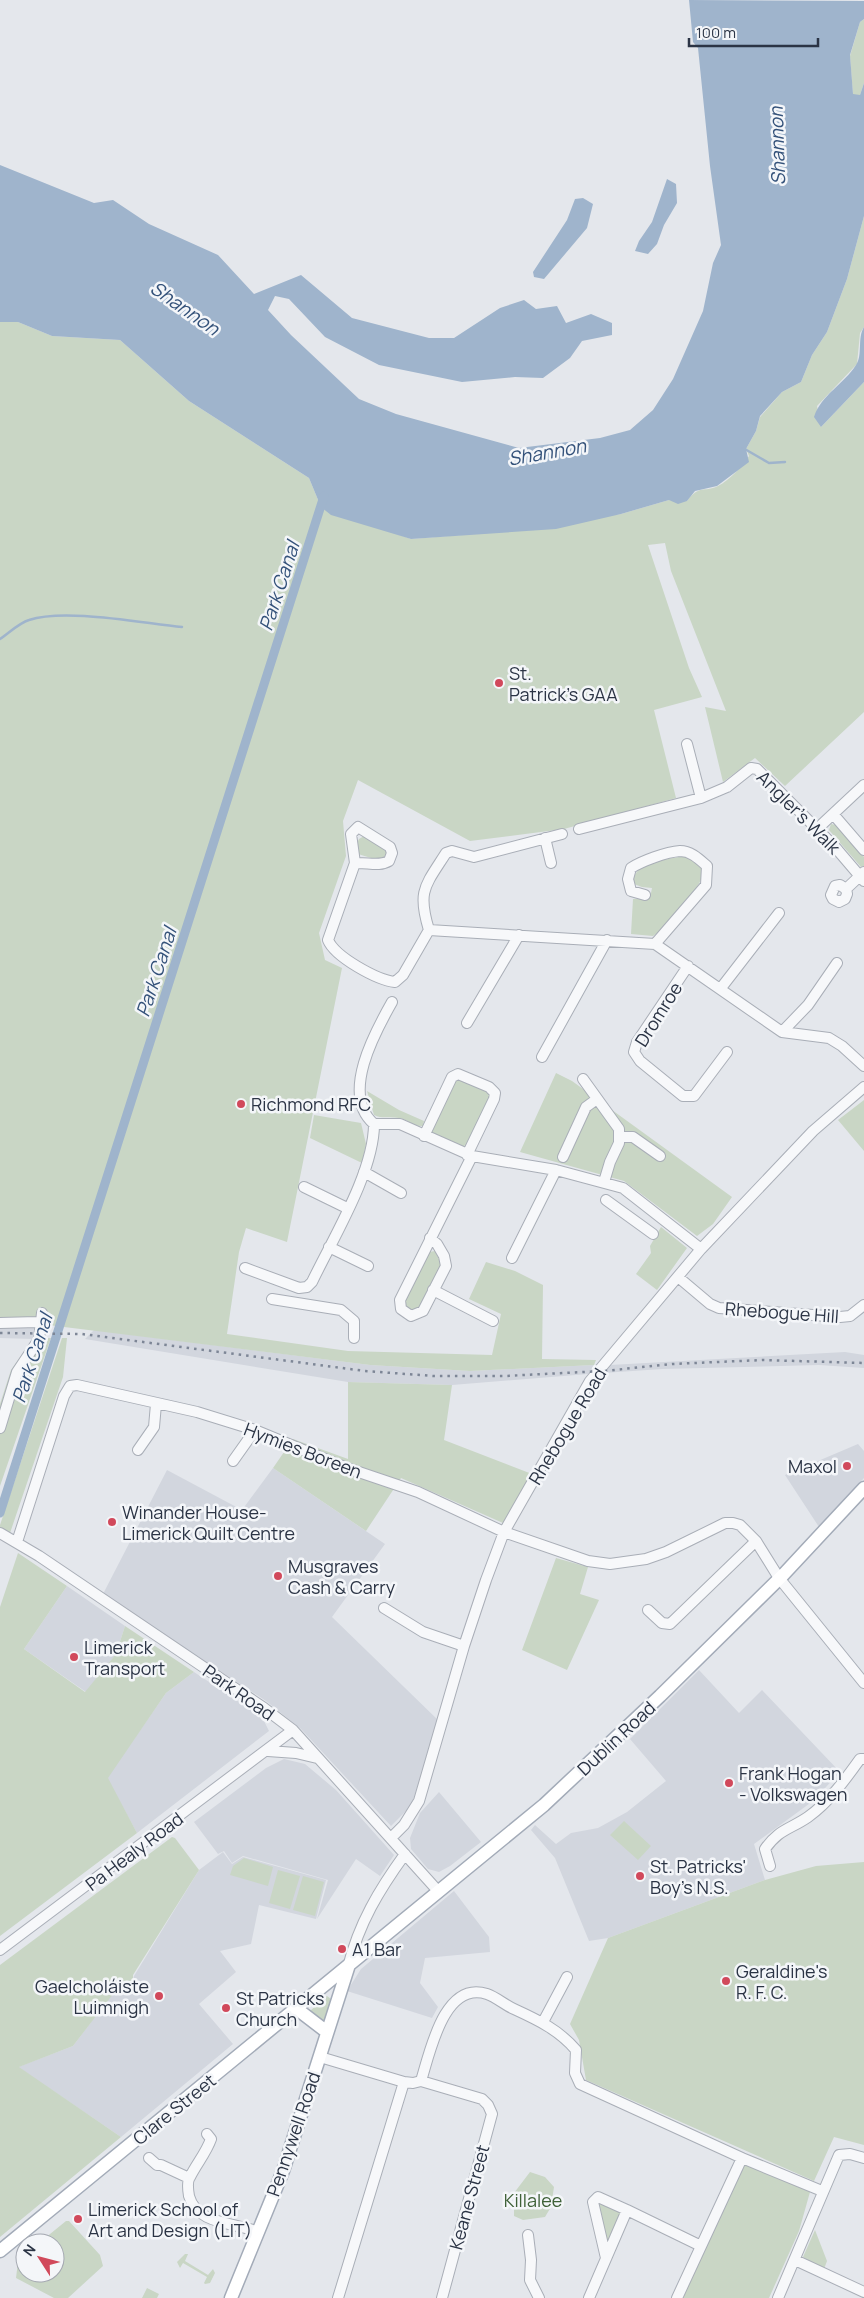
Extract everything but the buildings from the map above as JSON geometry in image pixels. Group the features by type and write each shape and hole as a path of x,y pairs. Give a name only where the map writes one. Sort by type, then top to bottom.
{"main road":[{"name":"Dublin Road","path":"348,1968 438,1891 544,1805 598,1757 779,1578 864,1488"},
{"name":"Clare Street","path":"0,2251 348,1968"},
{"name":"Pennywell Road","path":"231,2298 283,2171 348,1968"},
{"path":"297,2009 328,2032"}],"street":[{"path":"686,744 701,798"},
{"name":"Angler's Walk","path":"580,830 701,798 727,787 751,768 757,769 818,828 863,877"},
{"path":"818,828 864,785"},
{"path":"834,814 864,850"},
{"path":"355,863 367,862 382,865 389,861 392,854 390,847 358,827 351,834 355,863 328,940 331,948 343,957 386,981 395,982 403,976 429,930 422,908 425,886 446,853 452,851 474,857 562,834"},
{"path":"545,838 551,863"},
{"path":"645,895 631,891 628,879 631,868 639,863 680,851 698,857 707,866 706,885 655,944"},
{"path":"846,889 863,877"},
{"path":"721,988 779,913"},
{"name":"Dromroe","path":"429,930 655,944 782,1032 829,1038 842,1046 864,1066"},
{"path":"467,1023 519,935"},
{"path":"542,1057 607,940"},
{"path":"782,1032 808,1005 837,963"},
{"name":"Dromroe","path":"688,966 637,1042 634,1052 640,1061 684,1096 694,1096 727,1052"},
{"path":"245,1268 299,1288 307,1287 312,1282 364,1172 374,1140 374,1124 365,1113 360,1098 360,1078 373,1035 392,1002"},
{"path":"424,1136 452,1078 458,1074 489,1087 495,1093 470,1155 400,1300 401,1310 411,1316 423,1311 446,1266 444,1256 438,1244 430,1238"},
{"path":"583,1079 619,1129 621,1137 604,1182"},
{"name":"Rhebogue Road","path":"391,1838 404,1825 419,1801 464,1646 504,1532 590,1381 700,1250 813,1131 864,1087"},
{"path":"563,1157 586,1107 597,1099"},
{"path":"374,1124 400,1124 470,1155 556,1170 623,1188 700,1250"},
{"path":"621,1137 633,1137 660,1156"},
{"path":"512,1258 556,1170"},
{"path":"364,1172 401,1193"},
{"path":"304,1187 347,1208"},
{"path":"606,1200 654,1234"},
{"path":"629,1216 640,1201"},
{"path":"329,1247 368,1266"},
{"name":"Rhebogue Hill","path":"678,1277 710,1304 719,1308 840,1317 850,1316 864,1305"},
{"path":"297,1303 299,1288"},
{"path":"433,1290 493,1321"},
{"path":"272,1299 341,1310 349,1314 354,1321 354,1338"},
{"path":"0,1428 17,1372 39,1339 42,1313"},
{"path":"0,1323 37,1322 40,1325"},
{"name":"Hymies Boreen","path":"17,1542 64,1396 70,1386 94,1388 156,1404 197,1412 254,1430 348,1468 418,1492 504,1532 588,1561 610,1564 646,1559 666,1552 725,1523 734,1522 740,1525 756,1542 779,1578 864,1683"},
{"path":"138,1450 154,1427 156,1404"},
{"path":"232,1461 254,1430"},
{"name":"Park Road","path":"2,1534 17,1542 264,1708 293,1730 438,1891"},
{"path":"648,1610 662,1623 670,1624 756,1542"},
{"path":"384,1608 423,1632 464,1646"},
{"name":"Pa Healy Road","path":"0,1950 268,1751 293,1730"},
{"path":"268,1751 296,1752 318,1758"},
{"path":"770,1866 764,1849 774,1836 808,1816 838,1789 860,1759 864,1759"},
{"path":"348,1968 363,1919 377,1894 405,1854"},
{"path":"543,2022 567,1977"},
{"path":"320,2057 404,2082 413,2083 421,2081 444,2014 454,2000 470,1992 487,1994 543,2022 565,2037 576,2050 575,2073 580,2084 742,2158 822,2191"},
{"name":"Keane Street","path":"421,2081 482,2099 488,2105 492,2114 442,2298"},
{"path":"338,2298 404,2082"},
{"path":"207,2134 210,2139 206,2153 189,2178 188,2193 192,2204 205,2217 243,2226 258,2232"},
{"path":"778,2298 822,2191 839,2155 850,2154 864,2158"},
{"path":"149,2158 156,2165 161,2165 189,2178"},
{"path":"677,2298 742,2158"},
{"path":"606,2258 592,2202 598,2197 701,2246"},
{"path":"589,2298 627,2210"},
{"path":"528,2235 532,2260 530,2280 535,2286 539,2298"},
{"path":"794,2260 864,2292"}],"shaded area":[{"path":"0,1327 37,1327 33,1339 0,1338"},
{"path":"94,1330 370,1365 470,1371 594,1365 588,1374 452,1385 348,1382 85,1339"},
{"path":"845,1352 864,1355 864,1368 819,1365 662,1369 603,1373 610,1365"},
{"path":"858,1444 864,1451 864,1478 819,1527 785,1475"},
{"path":"273,1468 385,1544 332,1617 439,1721 411,1806 391,1826 301,1729 266,1701 103,1594 167,1470 242,1510"},
{"path":"67,1586 125,1626 116,1654 86,1692 24,1649"},
{"path":"699,1670 739,1713 762,1690 840,1772 813,1801 754,1844 765,1880 608,1938 589,1941 555,1858 531,1830 535,1825 556,1844 571,1833 598,1828 627,1812 666,1781 630,1739"},
{"path":"194,1672 262,1717 269,1731 137,1833 107,1778 166,1693"},
{"path":"284,1759 305,1764 336,1790 394,1855 380,1876 356,1859 317,1919 328,1880 243,1856 232,1863 224,1851 218,1854 194,1822 266,1768"},
{"path":"439,1792 481,1842 450,1866 439,1872 428,1869 411,1849 410,1838 420,1813"},
{"name":"Gaelcholáiste Luimnigh","path":"223,1852 232,1864 243,1857 326,1880 316,1919 259,1905 251,1944 220,1951 236,1972 199,2004 233,2044 121,2137 18,2067 73,2046 117,1988 133,1983 134,1976 199,1870"},
{"path":"454,1891 489,1937 490,1952 425,1958 420,1983 438,2007 432,2018 347,1991 361,1969"}],"green space":[{"path":"864,19 864,83 860,95 853,95 850,56 860,22"},
{"path":"864,216 864,327 860,333 857,364 817,406 821,427 864,382 864,712 785,786 755,758 723,782 705,707 726,711 671,571 665,543 648,545 689,668 702,697 654,710 676,798 564,829 470,841 358,780 343,821 346,856 319,933 325,960 342,968 287,1242 246,1228 239,1252 227,1334 348,1351 492,1355 501,1314 469,1299 486,1262 515,1271 543,1285 542,1359 596,1360 594,1365 470,1371 370,1365 48,1325 43,1320 0,1319 0,322 18,322 52,336 120,340 189,401 309,478 321,507 411,539 462,535 621,514 669,500 687,501 695,492 713,488 727,480 749,456 746,449 756,431 760,417 782,392 801,382 812,355 827,332 847,279"},
{"path":"831,824 836,825 864,857 864,866 861,867 829,830"},
{"path":"364,836 386,850 387,853 381,861 358,854 357,843"},
{"path":"685,856 700,865 702,870 702,876 697,887 661,930 653,936 631,934 633,899 650,898 652,888 634,884 634,877 638,871 644,866 661,860"},
{"path":"556,1073 572,1081 732,1197 713,1224 697,1236 624,1181 520,1152"},
{"path":"460,1078 488,1091 491,1095 468,1144 462,1147 433,1134 431,1130 454,1082"},
{"path":"367,1091 399,1110 424,1121 423,1126 396,1117 374,1115"},
{"path":"864,1100 864,1151 838,1120"},
{"path":"314,1115 361,1123 366,1144 362,1163 310,1138"},
{"path":"661,1227 687,1248 657,1290 636,1274 651,1253 650,1246"},
{"path":"435,1251 442,1265 419,1309 412,1312 403,1305 429,1252"},
{"path":"51,1338 0,1486 0,1404 11,1370 33,1339"},
{"path":"62,1338 67,1338 63,1377 10,1533 0,1529 0,1525"},
{"path":"348,1382 452,1385 444,1440 532,1474 503,1523 401,1478 366,1531 273,1468 293,1439 348,1459"},
{"path":"18,1553 67,1586 24,1649 85,1692 116,1654 125,1626 194,1672 166,1693 108,1778 137,1833 0,1936 0,1607"},
{"path":"556,1558 588,1567 580,1594 599,1600 567,1670 522,1650"},
{"path":"624,1821 651,1846 638,1860 610,1835"},
{"path":"172,1837 175,1838 199,1870 133,1975 133,1983 117,1989 73,2046 19,2067 121,2137 0,2237 0,1965"},
{"path":"244,1858 273,1867 268,1886 230,1875 233,1866"},
{"name":"Geraldine's R. F. C.","path":"864,1862 864,2145 834,2137 814,2181 586,2080 579,2040 570,2024 608,1938 765,1880 816,1866"},
{"path":"278,1870 300,1876 290,1909 269,1903"},
{"path":"303,1876 324,1882 315,1916 293,1910"},
{"path":"327,1996 331,1999 324,2022 310,2011"},
{"path":"743,2163 810,2192 799,2231 769,2298 684,2298 682,2297"},
{"name":"Killalee","path":"530,2172 545,2177 554,2187 551,2207 545,2217 523,2220 514,2216 514,2193"},
{"path":"599,2203 621,2213 607,2245 598,2205"},
{"path":"66,2221 69,2221 100,2255 103,2266 68,2298 54,2298 26,2283 65,2283 65,2233 51,2233"},
{"path":"815,2230 827,2261 824,2269 803,2257"},
{"path":"185,2254 188,2254 185,2261 208,2275 213,2269 215,2273 210,2283 205,2284 207,2277 183,2263 180,2268 177,2262"},
{"path":"147,2288 159,2294 157,2298 142,2298"}],"water":[{"name":"Shannon","path":"689,0 864,1 864,19 860,22 850,55 853,94 860,95 864,83 864,216 847,279 827,332 812,355 801,382 782,392 760,416 756,431 746,449 749,462 717,486 695,491 687,501 678,504 669,500 621,514 556,529 411,539 331,515 321,507 309,478 189,401 120,340 52,336 18,322 0,322 0,165 94,203 113,200 149,224 218,255 254,294 301,275 352,318 429,338 454,338 500,308 524,300 536,309 557,306 566,323 591,314 612,323 612,335 582,341 570,358 543,378 515,377 462,382 379,365 325,337 289,299 275,296 268,310 291,335 359,399 396,414 519,448 600,438 630,430 653,410 673,379 703,311 713,263 721,245 710,166 698,48 693,42"},
{"path":"667,179 676,184 677,203 664,225 657,244 648,254 635,251 639,241 652,222"},
{"path":"583,198 593,204 587,228 544,279 534,277 533,272 567,220 575,199"},
{"path":"864,327 864,382 821,427 814,417 817,409 856,365"}],"waterway":[{"path":"743,448 769,463 785,462"},
{"name":"Park Canal","path":"0,1513 324,496"},
{"path":"0,639 25,621 62,615 104,617 182,627"}],"railway":[{"path":"0,1333 82,1334 365,1371 434,1376 505,1376 604,1371 672,1364 763,1360 864,1363"}],"place":[{"name":"St. Patrick's GAA","path":"499,683"},
{"name":"Richmond RFC","path":"241,1104"},
{"name":"Maxol","path":"847,1466"},
{"name":"Winander House- Limerick Quilt Centre","path":"112,1522"},
{"name":"Musgraves Cash & Carry","path":"278,1576"},
{"name":"Limerick Transport","path":"74,1657"},
{"name":"Frank Hogan - Volkswagen","path":"729,1783"},
{"name":"St. Patricks' Boy's N.S.","path":"640,1876"},
{"name":"A1 Bar","path":"342,1949"},
{"name":"Geraldine's R. F. C.","path":"726,1981"},
{"name":"Gaelcholáiste Luimnigh","path":"159,1996"},
{"name":"St Patricks Church","path":"226,2008"},
{"name":"Limerick School of Art and Design (LIT)","path":"78,2219"}]}
